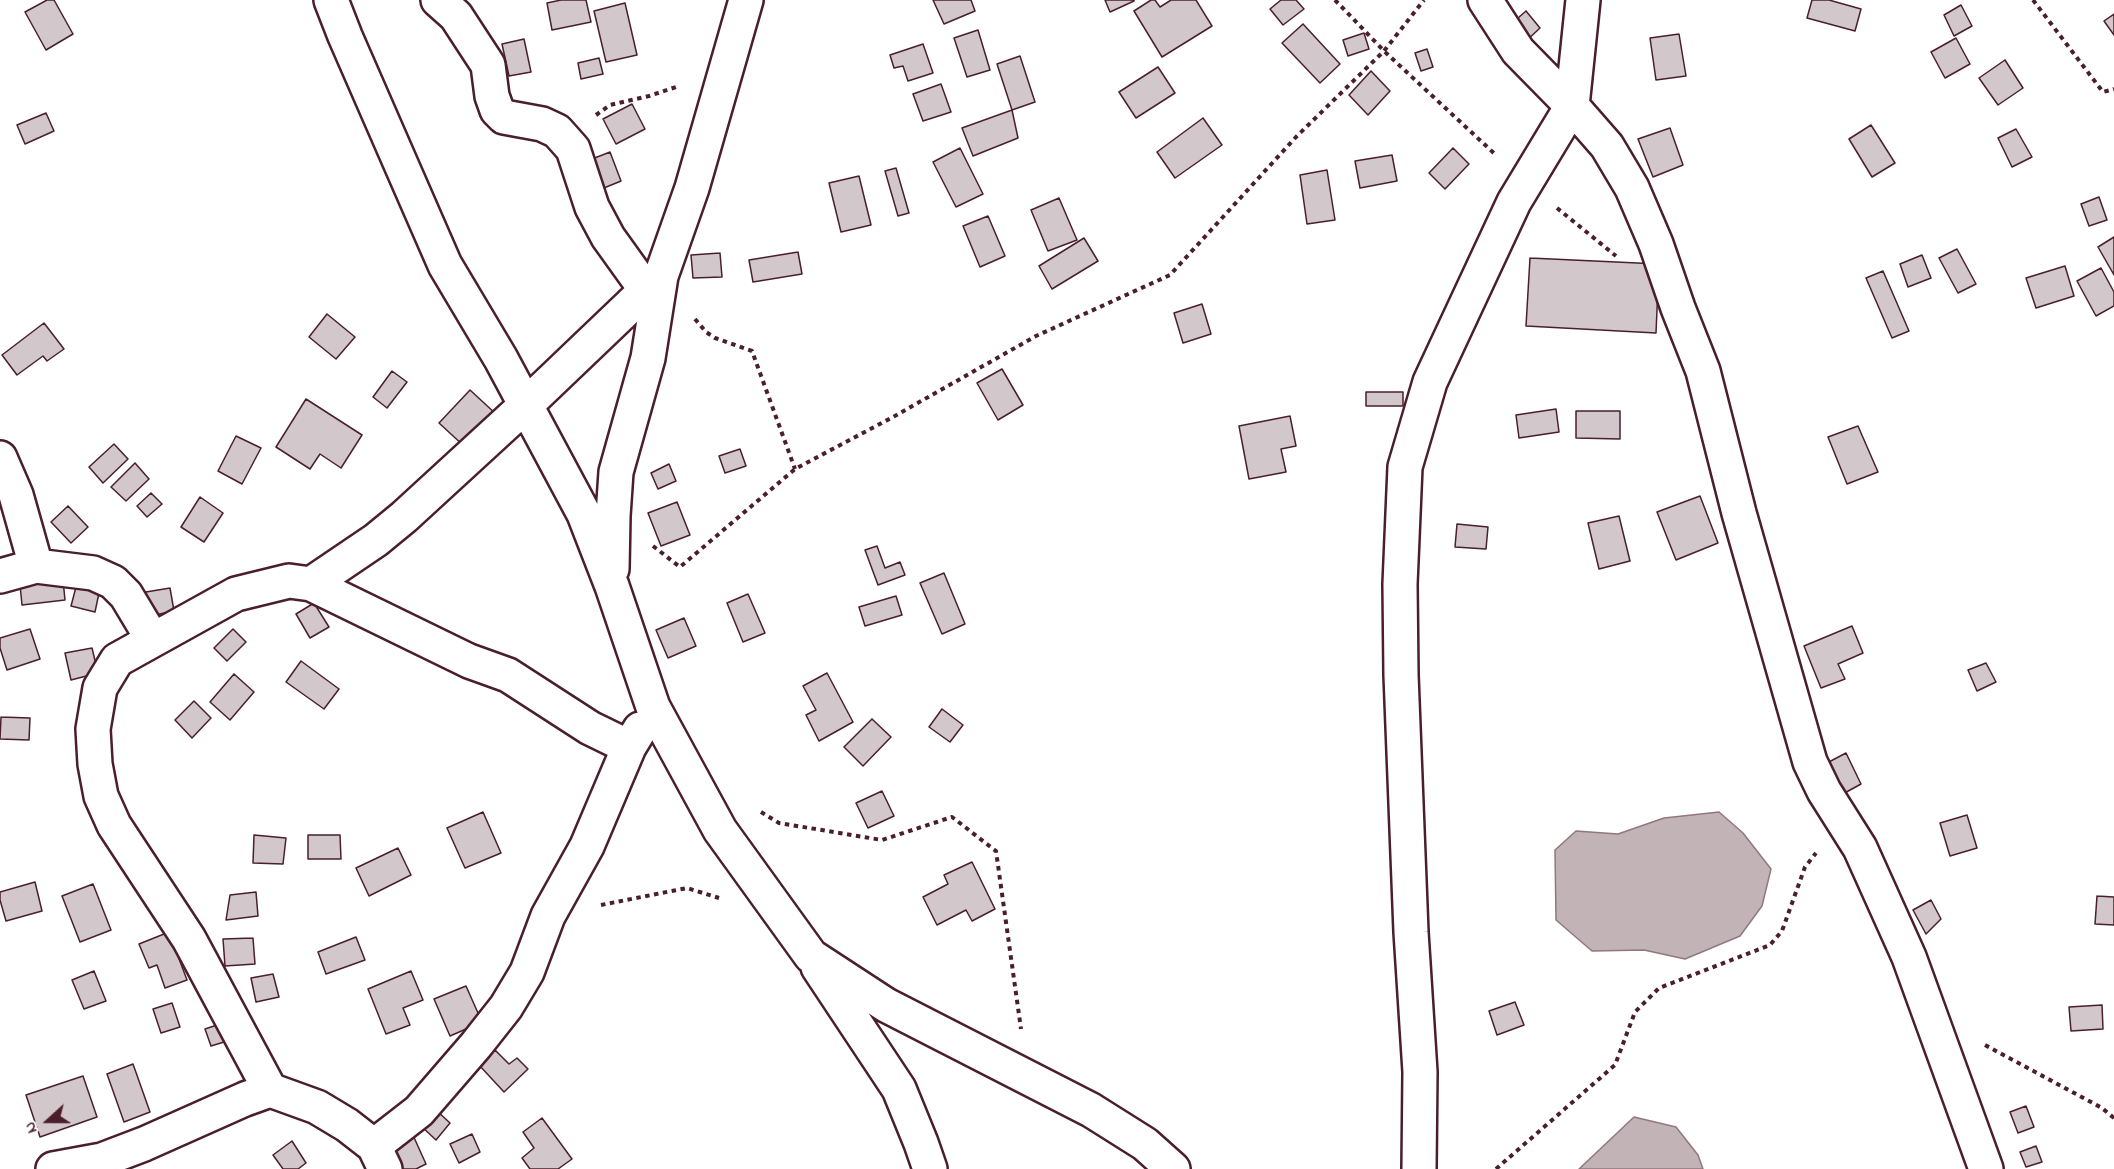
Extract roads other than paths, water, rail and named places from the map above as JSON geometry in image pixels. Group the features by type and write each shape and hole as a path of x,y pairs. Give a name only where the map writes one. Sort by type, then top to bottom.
{"street":[{"path":"332,0 345,36 445,266 501,359 584,514 612,586 653,707 720,830 811,956 899,1089 930,1169"},
{"path":"438,0 456,16 488,65 492,96 497,110 504,117 542,124 557,131 564,138 573,149 591,207 608,237 653,283"},
{"path":"612,586 616,472 648,358 653,283 692,188 746,0"},
{"path":"1485,0 1518,51 1572,106 1607,147 1627,179 1656,244 1703,371 1739,513 1810,762 1860,848 1908,957 1986,1169"},
{"path":"1419,1169 1420,1072 1401,675 1400,584 1405,467 1430,382 1514,202 1572,106 1583,0"},
{"path":"311,584 383,534 526,405 653,283"},
{"path":"0,458 15,495 36,566"},
{"path":"0,576 36,566 93,573 113,582 126,595 153,640"},
{"path":"270,1090 189,939 114,825 101,796 95,764 93,729 100,688 117,660 236,594 289,581 311,584 469,662 508,675 590,728 629,747"},
{"path":"53,1169 102,1160 270,1090 317,1107 347,1125 379,1157 494,1022 527,972 548,916 587,846 629,747 653,707"},
{"path":"811,956 886,1005 1091,1110 1145,1144 1173,1169"}]}
